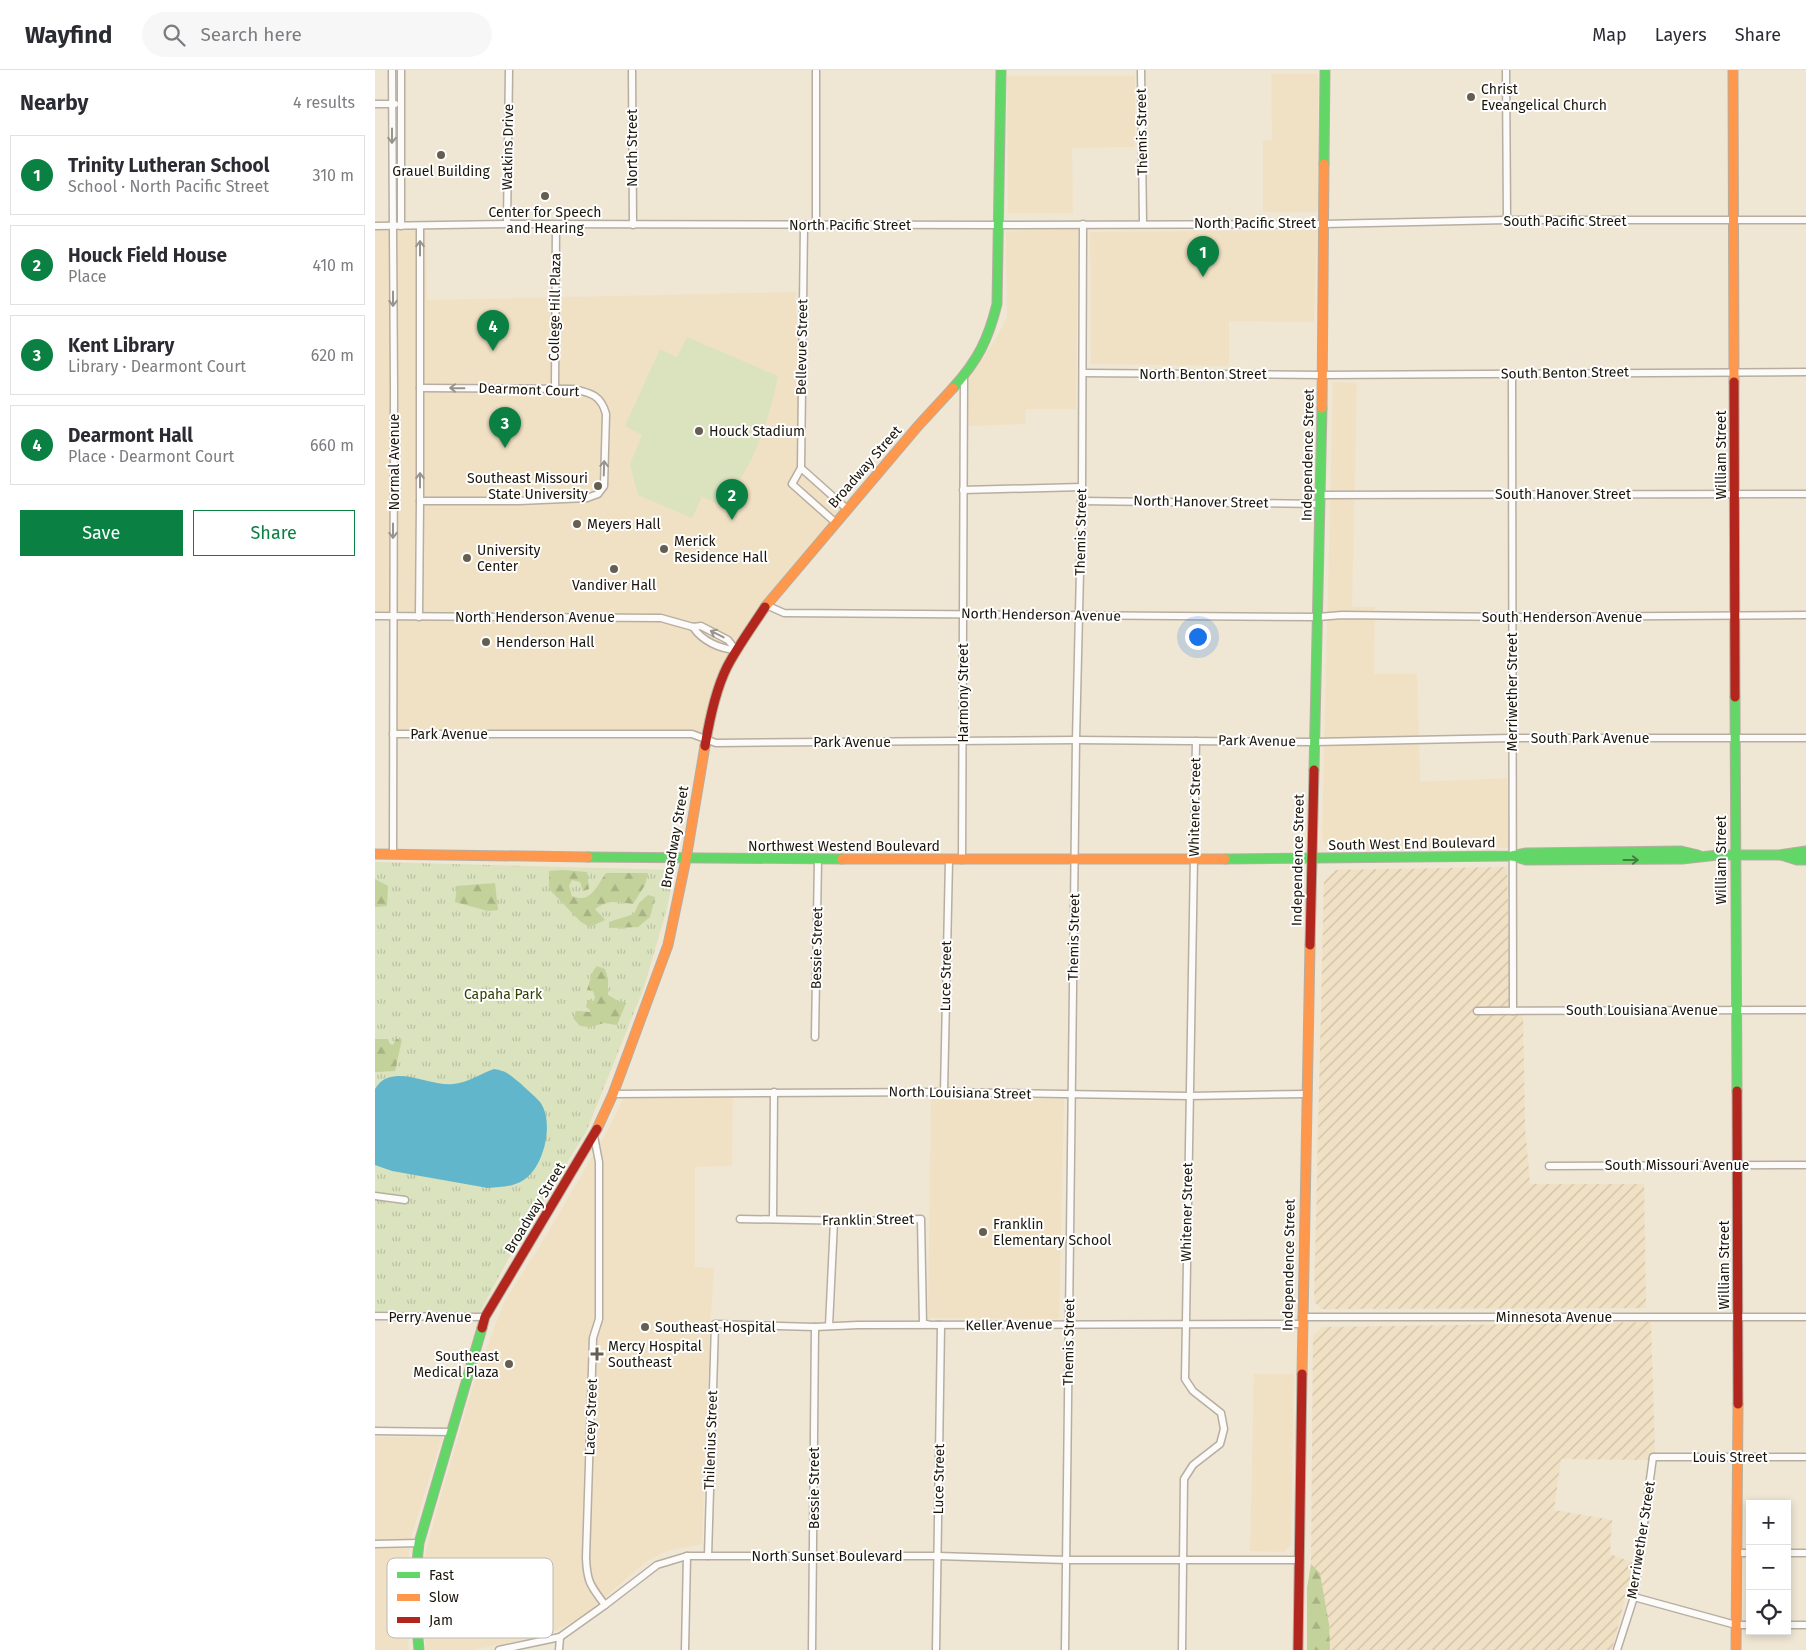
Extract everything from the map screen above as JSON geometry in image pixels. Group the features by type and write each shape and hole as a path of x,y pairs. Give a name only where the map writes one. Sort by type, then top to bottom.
{"main road":[{"name":"Broadway Street","path":"417,1558 419,1543 485,1317 595,1136 613,1094 668,945 686,859 706,739 719,689 736,650 766,605 964,375 977,357 991,331 997,304 1001,70"},
{"name":"Independence Street","path":"1298,1650 1306,1094 1323,374 1325,70"},
{"name":"William Street","path":"1733,70 1738,1317 1736,1650"},
{"name":"South West End Boulevard","path":"1781,855 1796,851 1806,851"},
{"name":"Northwest Westend Boulevard","path":"375,854 686,859 1312,860"},
{"name":"South West End Boulevard","path":"1312,860 1512,856 1526,860 1682,860 1698,855 1735,854 1781,855 1797,860 1806,860"}],"street":[{"name":"Normal Avenue","path":"392,70 393,854"},
{"path":"401,70 401,226"},
{"name":"Watkins Drive","path":"507,224 509,70"},
{"name":"North Street","path":"632,70 633,225"},
{"path":"816,70 816,224"},
{"name":"Themis Street","path":"1141,70 1143,223"},
{"path":"1506,70 1507,220"},
{"path":"375,104 401,104"},
{"name":"South Pacific Street","path":"1324,224 1507,220 1806,220"},
{"name":"North Pacific Street","path":"375,226 507,224 1324,224"},
{"name":"Themis Street","path":"1065,1650 1076,740 1080,615 1083,224"},
{"name":"College Hill Plaza","path":"555,390 556,225"},
{"name":"Bellevue Street","path":"803,225 801,468 792,484 836,523"},
{"name":"Normal Avenue","path":"419,616 420,226"},
{"name":"South Benton Street","path":"1323,374 1806,372"},
{"name":"North Benton Street","path":"1083,373 1323,374"},
{"name":"Merriwether Street","path":"1512,374 1513,1011"},
{"name":"Harmony Street","path":"962,860 964,375"},
{"name":"Dearmont Court","path":"420,388 573,389 592,393 603,404 606,414 604,486 597,494 587,498 519,501 420,501"},
{"path":"801,468 847,509"},
{"path":"963,490 1081,487"},
{"name":"South Hanover Street","path":"1320,499 1512,494 1806,494"},
{"name":"North Hanover Street","path":"1081,501 1320,499"},
{"name":"North Henderson Avenue","path":"766,605 784,613 1318,617"},
{"name":"South Henderson Avenue","path":"1318,617 1342,615 1512,617 1806,615"},
{"name":"North Henderson Avenue","path":"375,616 661,618 693,627 701,626 728,640 736,650"},
{"name":"North Henderson Avenue","path":"693,627 698,636 723,649 736,650"},
{"name":"Park Avenue","path":"393,734 692,734 716,743 1076,740 1314,742"},
{"name":"South Park Avenue","path":"1314,742 1512,738 1806,738"},
{"name":"Whitener Street","path":"1182,1650 1184,1479 1193,1465 1220,1444 1224,1430 1221,1413 1193,1391 1185,1380 1196,741"},
{"name":"Bessie Street","path":"815,1037 818,859"},
{"name":"Luce Street","path":"944,1092 949,860"},
{"name":"South Louisiana Avenue","path":"1477,1011 1806,1010"},
{"path":"773,1219 775,1092"},
{"name":"North Louisiana Street","path":"613,1094 775,1092 944,1092 1189,1096 1306,1094"},
{"name":"Lacey Street","path":"595,1136 599,1162 599,1319 593,1338 586,1558 587,1576 605,1605"},
{"name":"South Missouri Avenue","path":"1549,1166 1806,1165"},
{"path":"375,1196 405,1200"},
{"name":"Franklin Street","path":"740,1219 833,1221 921,1219 923,1324 941,1325"},
{"path":"829,1326 833,1221"},
{"name":"Perry Avenue","path":"375,1316 485,1317"},
{"name":"Minnesota Avenue","path":"1302,1320 1806,1317"},
{"name":"Keller Avenue","path":"715,1324 815,1327 1069,1324 1185,1325 1302,1320"},
{"name":"Thilenius Street","path":"708,1556 715,1324"},
{"name":"Luce Street","path":"937,1650 941,1325"},
{"name":"Bessie Street","path":"811,1650 814,1556 815,1327"},
{"path":"375,1431 451,1432"},
{"name":"Merriwether Street","path":"1617,1650 1634,1597 1653,1457"},
{"name":"Louis Street","path":"1653,1457 1806,1457"},
{"path":"375,1544 419,1543"},
{"path":"1736,1554 1746,1553"},
{"path":"1791,1553 1806,1553"},
{"path":"685,1650 687,1556"},
{"name":"North Sunset Boulevard","path":"553,1637 559,1636 605,1605 657,1565 687,1556 938,1556 1067,1560 1299,1560"},
{"path":"1634,1597 1736,1625 1746,1625"},
{"path":"1791,1625 1806,1625"},
{"path":"559,1636 559,1650"},
{"name":"North Sunset Boulevard","path":"499,1650 550,1638"}],"shaded area":[{"path":"1271,74 1318,74 1319,212 1263,212 1263,141 1272,140"},
{"path":"1007,76 1135,76 1135,147 1072,148 1073,213 1008,213"},
{"name":"Southeast Missouri State University","path":"375,226 393,226 426,231 427,300 796,292 796,313 803,319 801,468 847,509 736,650 706,739 692,734 393,734 393,617 375,616"},
{"path":"1078,229 1076,409 1026,409 1025,424 968,426 968,380 998,335 1007,317 1006,231"},
{"path":"1317,230 1314,322 1229,321 1229,366 1091,364 1090,232"},
{"path":"1333,382 1357,383 1352,607 1375,607 1374,674 1417,674 1420,782 1507,778 1509,848 1333,851 1324,844 1322,836"},
{"path":"1507,867 1511,1015 1523,1015 1525,1127 1530,1184 1644,1184 1646,1308 1321,1309 1314,1301 1324,882 1335,870"},
{"name":"Mercy Hospital Southeast","path":"733,1096 732,1166 695,1167 695,1267 714,1268 702,1544 667,1551 647,1561 582,1617 553,1632 553,1558 425,1558 426,1552 475,1379 504,1302 540,1246 610,1126 623,1099 640,1097"},
{"path":"931,1099 1064,1099 1059,1319 928,1318"},
{"path":"1651,1322 1655,1453 1647,1460 1561,1459 1554,1510 1612,1520 1610,1554 1634,1563 1612,1650 1330,1650 1329,1624 1320,1573 1311,1564 1313,1335 1323,1327"},
{"path":"1254,1374 1294,1374 1291,1545 1284,1552 1250,1551"},
{"path":"375,1437 442,1437 412,1534 408,1558 387,1558 387,1638 408,1638 409,1650 375,1650"},
{"name":"Mercy Hospital Southeast","path":"426,1638 530,1638 473,1650 426,1650"}],"green space":[{"name":"Houck Stadium","path":"687,337 778,376 770,411 758,444 733,490 721,505 702,497 692,518 638,495 630,464 642,435 625,426 660,349 677,357"},
{"name":"Capaha Park","path":"375,862 675,870 666,912 643,990 586,1132 512,1252 480,1312 375,1311"},
{"path":"549,871 587,872 589,889 583,891 580,882 572,880 569,886 572,896 579,898 584,898 592,893 606,873 648,873 645,885 633,904 613,902 600,906 595,909 605,920 590,927 581,922 549,889"},
{"path":"375,879 388,886 387,906 375,907"},
{"path":"495,883 498,910 488,911 455,902 457,886"},
{"path":"648,895 655,897 650,917 638,927 609,928 609,922 634,914 639,903"},
{"path":"597,966 605,969 608,979 608,995 626,1003 617,1025 604,1023 590,1027 580,1026 573,1018 577,1011 590,1012 586,1007 588,1000 594,1001 595,997 593,991 587,990 593,971"},
{"path":"375,1039 388,1039 390,1044 393,1045 396,1039 402,1039 395,1071 375,1072"},
{"path":"1311,1564 1320,1573 1329,1624 1330,1650 1307,1650 1307,1588"}],"water":[{"path":"494,1069 505,1072 520,1083 540,1102 544,1111 547,1121 545,1144 541,1156 530,1175 514,1184 488,1188 392,1171 375,1165 375,1089 382,1081 391,1077 401,1076 453,1084"}],"traffic: fast":[{"path":"953,388 976,359 986,339 997,304 1001,70"},
{"path":"1324,164 1325,70"},
{"path":"1314,770 1322,408"},
{"path":"1735,697 1737,1091"},
{"path":"1225,859 1512,856 1526,853 1681,851 1698,855"},
{"path":"1513,856 1526,860 1682,859 1718,855 1779,855 1806,851"},
{"path":"1781,855 1797,860 1806,860"},
{"path":"588,857 842,859"},
{"path":"417,1558 419,1543 482,1328"},
{"path":"418,1638 419,1650"}],"traffic: slow":[{"path":"1733,70 1734,382"},
{"path":"1322,408 1324,164"},
{"path":"765,607 918,426 953,388"},
{"path":"597,1129 613,1094 668,945 686,859 705,746"},
{"path":"375,854 588,857"},
{"path":"842,859 1225,859"},
{"path":"1302,1374 1310,945"},
{"path":"1736,1650 1738,1404"}],"traffic: jam":[{"path":"1734,382 1735,697"},
{"path":"705,746 719,685 727,667 765,607"},
{"path":"1310,945 1314,770"},
{"path":"1737,1091 1738,1404"},
{"path":"482,1328 485,1317 597,1129"},
{"path":"1298,1650 1302,1374"}],"place":[{"name":"Christ Eveangelical Church","path":"1471,97"},
{"name":"Grauel Building","path":"441,155"},
{"name":"Center for Speech and Hearing","path":"545,196"},
{"name":"Trinity Lutheran School","path":"1203,277"},
{"name":"Dearmont Hall","path":"493,351"},
{"name":"Houck Stadium","path":"699,431"},
{"name":"Kent Library","path":"505,448"},
{"name":"Southeast Missouri State University","path":"598,486"},
{"name":"Houck Field House","path":"732,520"},
{"name":"Meyers Hall","path":"577,524"},
{"name":"Merick Residence Hall","path":"664,549"},
{"name":"University Center","path":"467,558"},
{"name":"Vandiver Hall","path":"614,569"},
{"name":"Henderson Hall","path":"486,642"},
{"name":"Franklin Elementary School","path":"983,1232"},
{"name":"Southeast Hospital","path":"645,1327"},
{"name":"Mercy Hospital Southeast","path":"597,1354"},
{"name":"Southeast Medical Plaza","path":"509,1364"}]}
